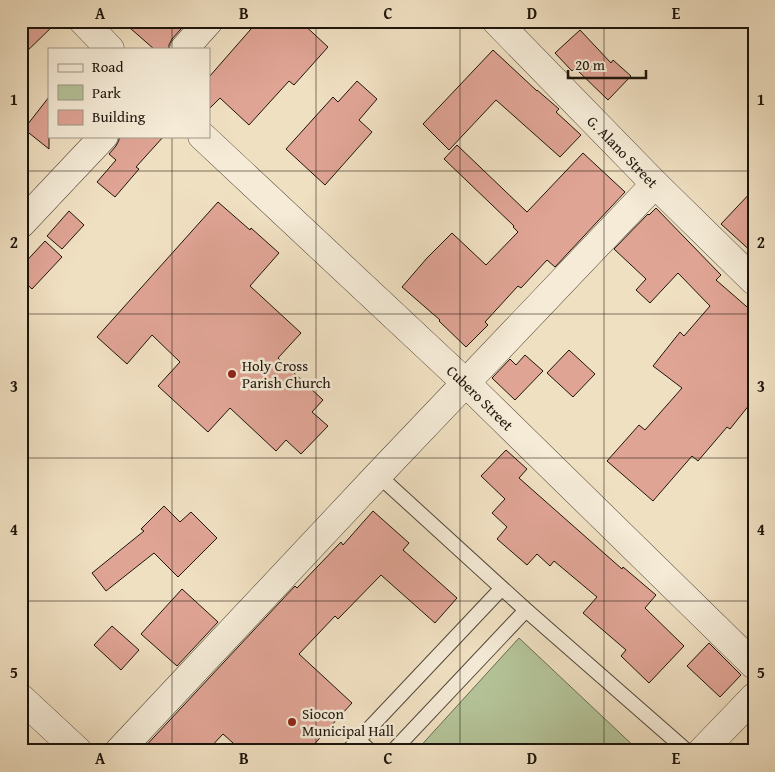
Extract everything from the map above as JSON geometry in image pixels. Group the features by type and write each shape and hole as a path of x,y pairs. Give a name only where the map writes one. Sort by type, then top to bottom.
{"street":[{"path":"83,21 109,48"},
{"path":"185,48 209,21"},
{"name":"G. Alano Street","path":"496,21 655,184 754,281"},
{"path":"21,224 102,138"},
{"name":"Cubero Street","path":"204,138 466,383 754,665"},
{"path":"120,751 378,475 655,184"},
{"path":"702,751 754,697"},
{"path":"21,698 78,751"}],"lane":[{"path":"378,475 526,610 687,751"},
{"path":"348,751 502,588"},
{"path":"393,751 526,610"},
{"path":"358,740 370,751"}],"green space":[{"path":"519,638 639,751 416,751"}],"building":[{"path":"21,21 58,21 21,57"},
{"path":"122,21 188,21 172,39 169,48 153,48"},
{"path":"258,21 300,21 328,47 294,85 289,81 249,125 220,98 210,108 210,76"},
{"path":"580,30 611,63 613,60 631,76 608,100 575,68 572,71 555,53"},
{"path":"493,50 559,109 556,112 581,135 560,157 496,100 449,150 423,124"},
{"path":"357,81 377,99 359,120 372,132 325,185 286,149 333,97 338,102"},
{"path":"48,98 49,149 24,129"},
{"path":"119,138 162,138 136,167 139,169 115,197 97,182 116,160 109,154"},
{"path":"457,145 527,212 583,153 625,192 555,267 547,260 521,288 518,286 485,322 488,325 466,347 440,320 402,287 452,233 486,265 518,232 444,159"},
{"path":"754,189 754,254 721,224"},
{"path":"218,202 279,253 250,286 301,333 278,358 323,400 312,412 328,426 301,454 286,440 276,451 230,408 208,432 158,386 180,362 152,335 127,364 97,337"},
{"path":"656,208 721,275 716,280 754,313 754,399 730,429 727,427 698,461 692,456 653,501 607,461 639,425 645,430 682,388 653,366 680,332 684,336 710,306 678,273 650,303 636,290 646,279 614,249"},
{"path":"69,211 84,225 62,249 47,236"},
{"path":"45,241 62,257 32,289 21,279 21,267"},
{"path":"569,350 595,374 573,397 547,373"},
{"path":"525,355 543,371 515,400 492,378 510,359 516,365"},
{"path":"506,450 527,469 519,478 622,569 623,567 656,595 645,608 684,646 649,683 621,656 626,650 583,613 597,597 554,561 550,566 537,554 527,565 497,539 507,527 492,513 505,499 481,476"},
{"path":"164,506 180,522 191,512 217,538 178,577 154,553 106,591 92,573 144,531 141,529"},
{"path":"373,511 409,543 403,550 457,598 435,623 381,575 338,619 335,616 299,654 352,703 308,751 242,751 223,734 207,751 141,751 295,586 297,588 341,542 343,545"},
{"path":"182,589 218,622 177,666 141,634"},
{"path":"112,626 139,650 121,670 94,645"},
{"path":"709,643 741,675 720,697 687,666"}],"place":[{"name":"Holy Cross Parish Church","path":"232,374"},
{"name":"Siocon Municipal Hall","path":"292,722"}]}
